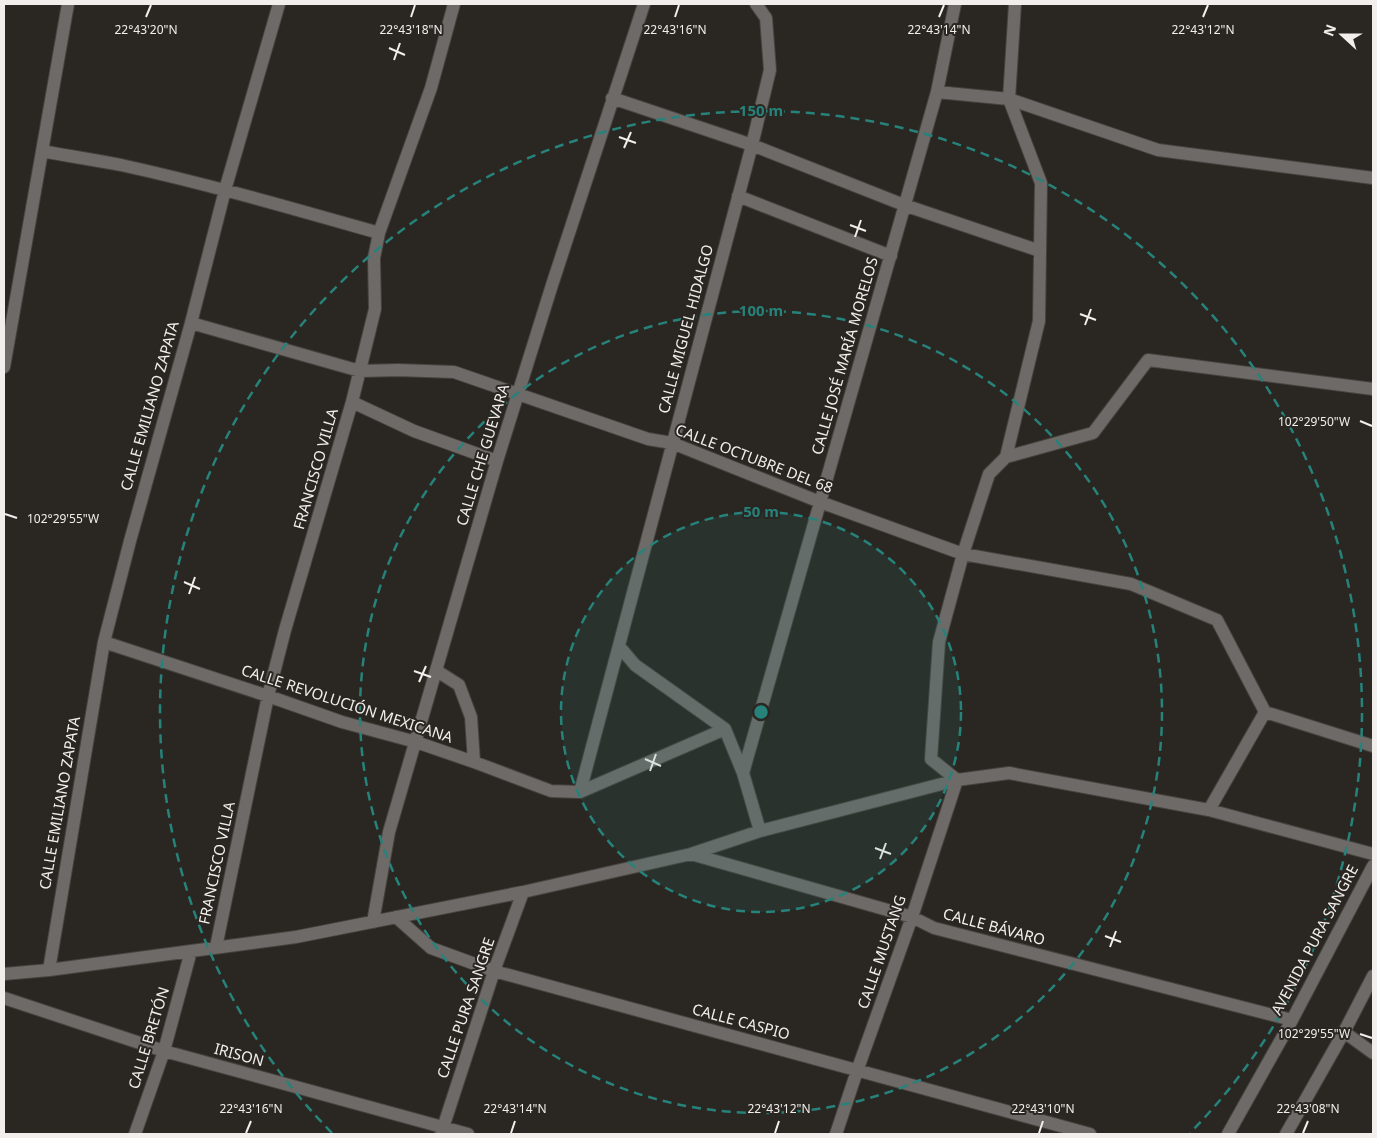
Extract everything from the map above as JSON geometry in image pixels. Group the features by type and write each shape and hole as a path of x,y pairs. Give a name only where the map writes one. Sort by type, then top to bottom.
{"street":[{"path":"4,367 68,4"},
{"name":"CALLE EMILIANO ZAPATA","path":"49,970 104,642 226,190 279,4"},
{"name":"FRANCISCO VILLA","path":"216,947 268,696 285,630 352,402 375,308 374,258 379,233 431,88 454,4"},
{"name":"CALLE CHE GUEVARA","path":"373,922 389,832 497,461 612,98 644,4"},
{"name":"CALLE MIGUEL HIDALGO","path":"580,792 752,145 770,70 766,18 756,4"},
{"name":"CALLE JOSÉ MARÍA MORELOS","path":"743,773 937,92 955,4"},
{"path":"1006,457 1039,321 1040,183 1008,99 1015,4"},
{"path":"937,92 1008,99 1158,150 1373,178"},
{"path":"612,98 752,145 904,205 1040,251"},
{"path":"42,151 119,165 226,190 379,233"},
{"path":"738,196 891,256"},
{"name":"CALLE OCTUBRE DEL 68","path":"191,322 360,371 454,372 648,439 672,443 820,502 963,554 1131,584 1216,620 1265,712"},
{"path":"957,780 931,759 939,642 963,554 989,474 1006,457 1093,433 1148,360 1373,389"},
{"path":"352,402 414,431 497,461"},
{"name":"CALLE REVOLUCIÓN MEXICANA","path":"104,642 342,722 416,742 551,791 580,792"},
{"path":"618,646 635,665 724,728 743,773 760,831"},
{"path":"437,671 459,685 471,717 474,762"},
{"path":"1209,810 1265,712 1373,746"},
{"path":"580,792 724,728"},
{"path":"4,974 49,970 296,937 523,892 692,854 760,831 957,780 1009,772 1209,810 1373,854"},
{"name":"CALLE MUSTANG","path":"836,1134 912,917 957,780"},
{"name":"CALLE BÁVARO","path":"692,854 912,917 934,928 1292,1020"},
{"name":"AVENIDA PURA SANGRE","path":"1228,1134 1292,1020 1373,866"},
{"name":"CALLE PURA SANGRE","path":"442,1131 494,971 523,892"},
{"name":"CALLE CASPIO","path":"396,917 431,948 494,971 1090,1134"},
{"name":"CALLE BRETÓN","path":"135,1134 164,1051 191,951"},
{"path":"1286,1134 1344,1032 1373,976"},
{"name":"IRISON","path":"4,998 164,1051 442,1131 468,1134"},
{"path":"1344,1032 1373,1053"}]}
